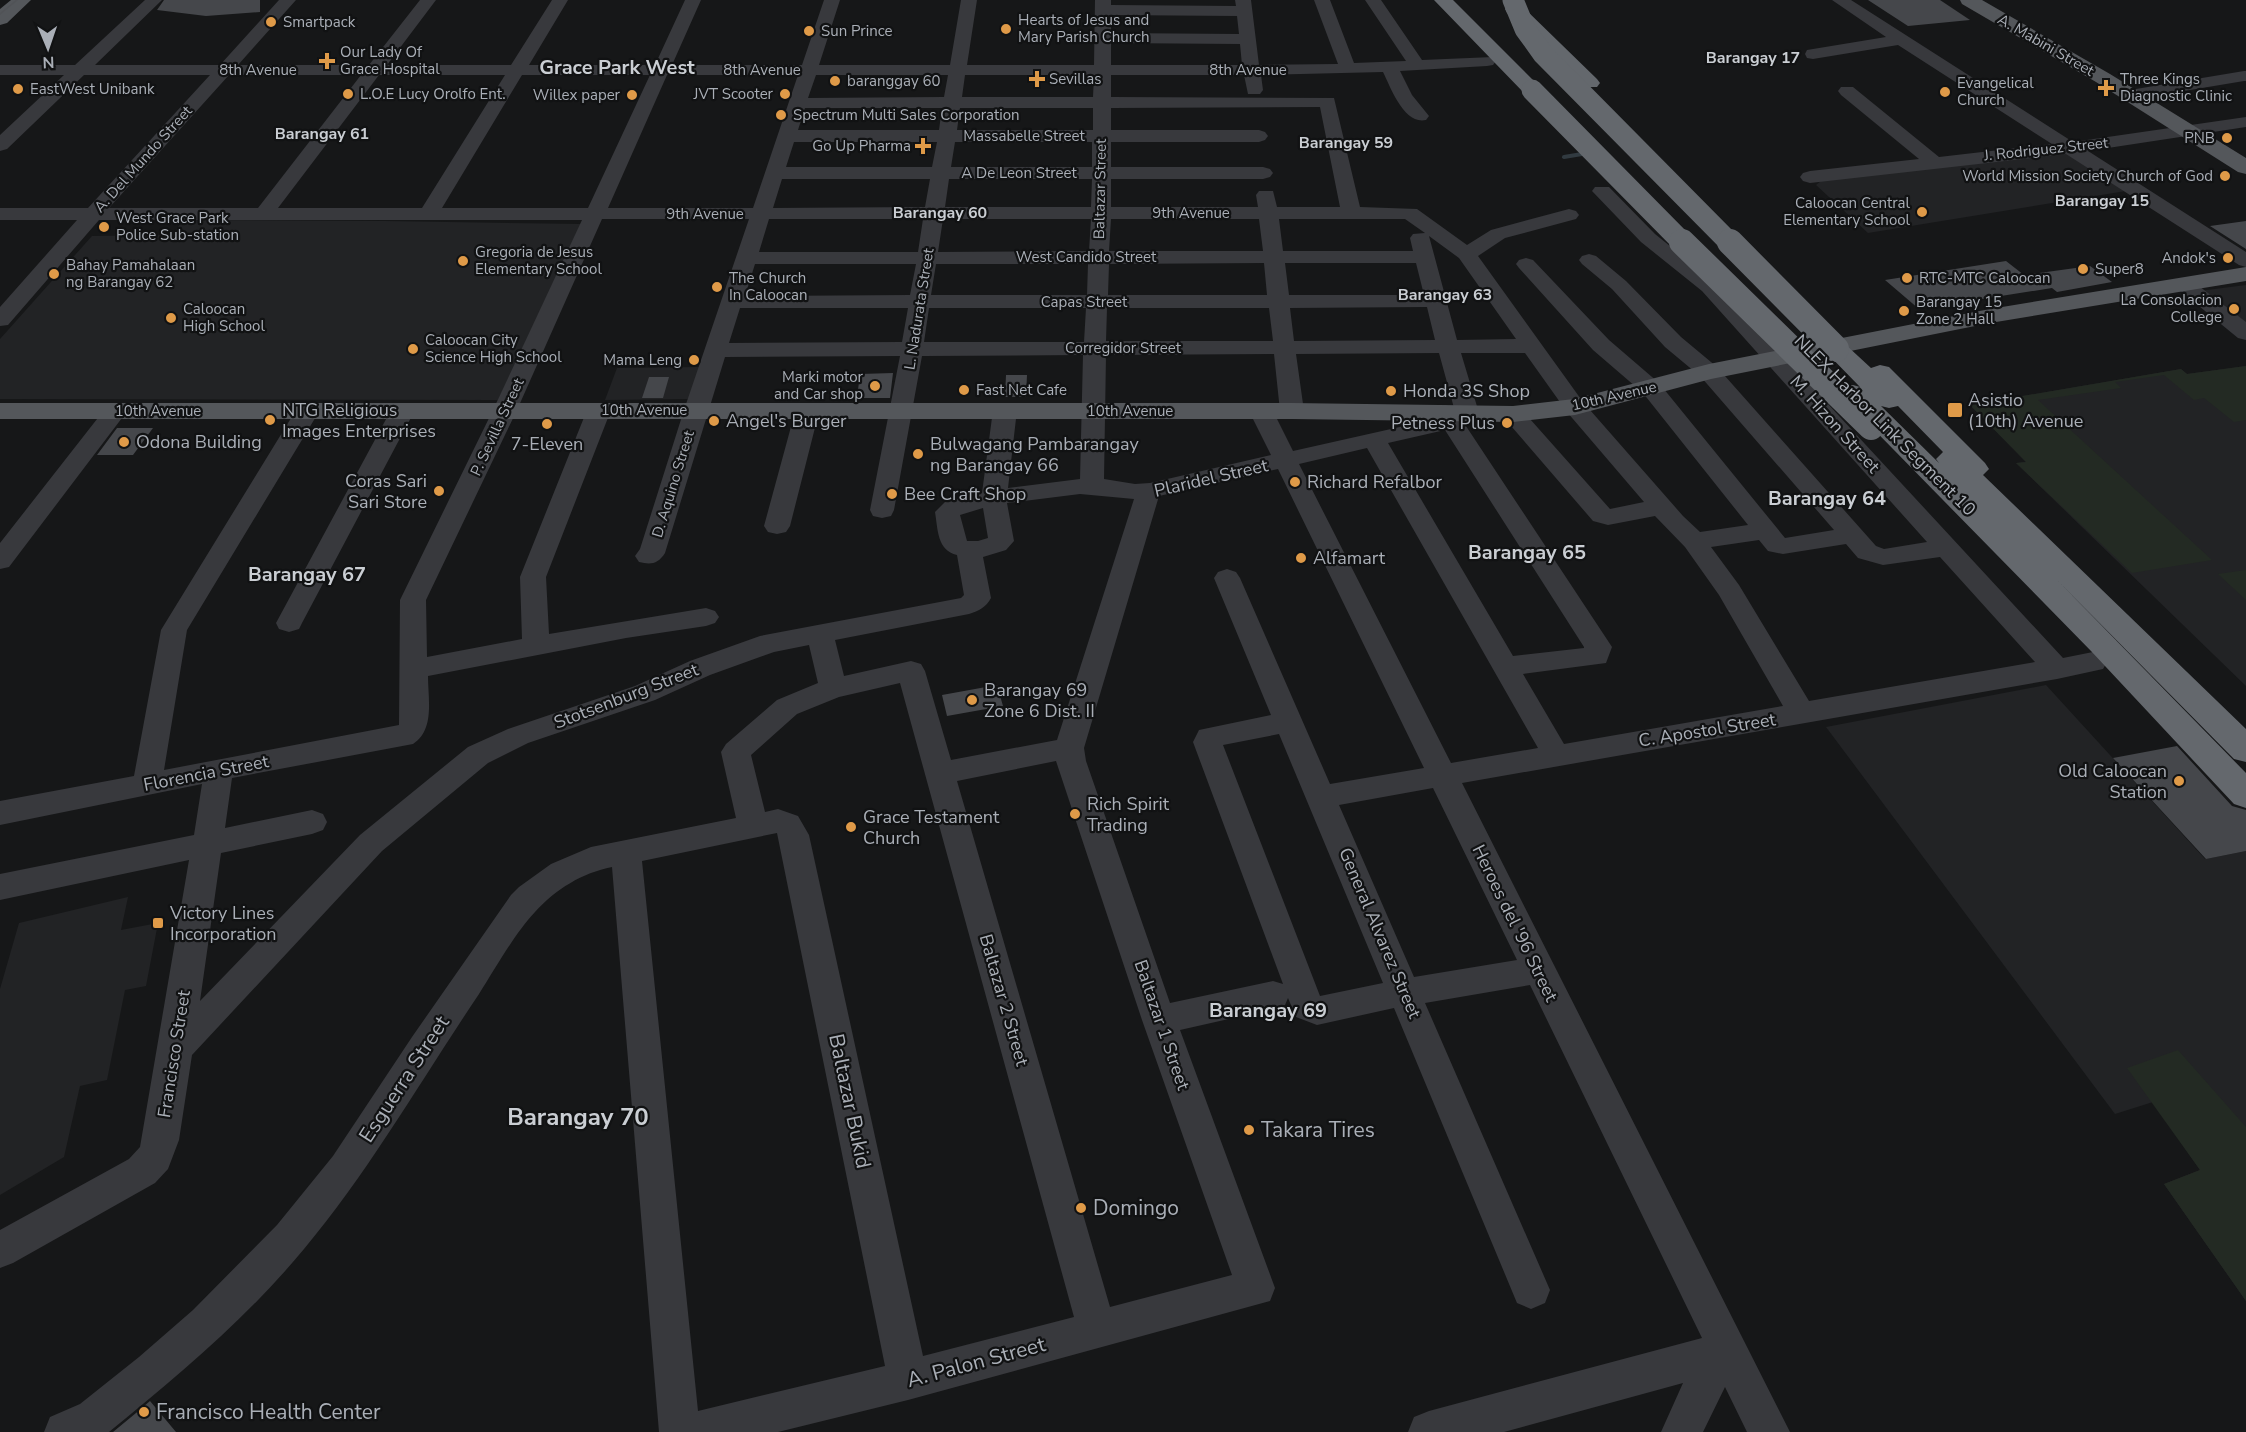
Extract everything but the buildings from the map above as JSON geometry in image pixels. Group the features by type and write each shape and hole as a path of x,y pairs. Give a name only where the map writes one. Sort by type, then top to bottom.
{"highway":[{"path":"1443,0 1699,259 2097,652"},
{"path":"1462,0 1533,55"},
{"path":"1505,3 1525,29 1533,55"},
{"path":"1505,3 1762,251 2010,505 2135,638"},
{"path":"1501,32 1533,55"},
{"name":"NLEX Harbor Link Segment 10","path":"1533,55 2135,638 2246,750"},
{"name":"NLEX Harbor Link Segment 10","path":"1533,55 2097,652 2246,795"}],"main road":[{"path":"0,19 22,0"},
{"name":"A. Mabini Street","path":"1969,0 2246,167"},
{"name":"10th Avenue","path":"0,411 1292,411 1513,414 1575,407 1709,372 1990,315 2246,274"}],"street":[{"path":"0,145 154,0"},
{"name":"A. Del Mundo Street","path":"0,320 288,0"},
{"path":"263,214 428,0"},
{"path":"428,214 560,0"},
{"name":"P. Sevilla Street","path":"411,732 414,725 415,669 413,600 505,410 693,0"},
{"name":"D. Aquino Street","path":"648,556 652,553 696,410 811,70 832,0"},
{"name":"L. Nadurata Street","path":"882,510 902,411 969,0"},
{"path":"1322,0 1348,69"},
{"path":"1373,0 1418,66"},
{"path":"1840,0 2246,261"},
{"path":"1103,5 1244,5 1292,411"},
{"name":"Baltazar Street","path":"1092,486 1092,411 1101,213 1103,5"},
{"path":"1102,38 1248,39"},
{"path":"1813,54 1902,39"},
{"name":"8th Avenue","path":"0,70 1252,70 1348,69 1487,61"},
{"path":"1389,67 1404,97 1420,116"},
{"path":"2130,95 2244,76"},
{"path":"1846,91 1934,162"},
{"path":"800,103 1329,103 1351,213"},
{"name":"J. Rodriguez Street","path":"1810,177 2190,132 2246,122"},
{"name":"Massabelle Street","path":"788,136 1259,136"},
{"name":"A De Leon Street","path":"775,173 1263,173"},
{"name":"M. Hizon Street","path":"1602,191 1648,238 1709,287 2057,669"},
{"name":"9th Avenue","path":"0,214 1410,213 1466,254"},
{"path":"1569,214 1498,234 1466,254 1575,407 1661,507 1694,540 1730,591 1802,714"},
{"path":"1419,233 1448,347 1454,414 1598,647 1596,656 1505,667"},
{"name":"West Candido Street","path":"747,258 1426,257"},
{"path":"1589,260 1619,285 1672,342 1709,372 1867,552 1876,556 1945,548"},
{"path":"1526,264 1601,345 1651,388 1780,546 1851,535"},
{"path":"2184,284 2246,333"},
{"name":"Capas Street","path":"732,302 1436,301"},
{"name":"Corregidor Street","path":"716,350 1530,346"},
{"path":"0,561 116,410"},
{"path":"289,623 403,410"},
{"path":"536,645 533,577 599,410"},
{"path":"147,784 174,630 308,411"},
{"path":"969,550 993,547 1001,541 994,499 1005,411"},
{"name":"Heroes del '96 Street","path":"1261,411 1769,1432"},
{"path":"777,526 807,412"},
{"name":"Plaridel Street","path":"969,550 954,545 947,510 994,499 1061,488 1092,486 1148,493 1160,488 1438,425 1454,414"},
{"path":"1513,414 1602,515 1608,517 1661,507"},
{"path":"1374,440 1556,755"},
{"path":"940,772 1070,755 1148,493"},
{"path":"1694,540 1766,531"},
{"name":"Stotsenburg Street","path":"175,1049 371,843 478,755 519,736 645,693 729,658 770,644 975,602 978,598 969,550"},
{"name":"General Alvarez Street","path":"1227,578 1531,1290"},
{"path":"415,669 536,645 706,617"},
{"path":"820,634 833,688"},
{"name":"C. Apostol Street","path":"1321,797 2057,669 2097,652"},
{"name":"Baltazar 2 Street","path":"833,688 911,671 1096,1329"},
{"name":"Baltazar Bukid","path":"833,688 787,707 736,752 770,824 794,835 908,1380"},
{"path":"1288,722 1209,737 1207,742 1308,1007 1312,1010 1539,970"},
{"name":"Florencia Street","path":"0,813 403,737 411,732"},
{"name":"Baltazar 1 Street","path":"1070,755 1159,1020 1256,1288"},
{"name":"Francisco Street","path":"0,1250 142,1171 155,1157 161,1140 219,770"},
{"path":"0,887 312,822"},
{"name":"Esguerra Street","path":"65,1432 94,1418 153,1371 207,1324 290,1238 346,1168 424,1047 522,904 543,884 566,868 626,852 770,824"},
{"path":"626,852 680,1432"},
{"path":"1159,1020 1274,995"},
{"name":"A. Palon Street","path":"695,1432 908,1380 1256,1288"},
{"path":"1429,1432 1728,1351"},
{"path":"1682,1432 1706,1379 1728,1351"}],"shaded area":[{"name":"Caloocan Central Elementary School","path":"2070,150 2132,190 1868,233 1816,185 1827,176"},
{"path":"183,220 581,224 498,400 0,399 0,339 92,236 172,235"},
{"name":"La Consolacion College","path":"2246,285 2246,327 2199,291"},
{"path":"2246,366 2246,686 2016,463 2026,462 1970,405 2181,369 2187,374"},
{"path":"2246,366 2246,420 2234,422 2204,398 2194,400 2164,375 2115,382 2121,388 2038,400 2212,560 2132,573 2016,463 2026,462 1970,405 2181,369 2187,374"},
{"path":"700,367 690,399 605,400 617,368"},
{"path":"2246,570 2246,600 2218,574"},
{"path":"2046,685 2205,859 2246,851 2246,1301 2164,1184 2200,1170 2153,1102 2115,1114 1826,727"},
{"path":"128,897 121,930 158,923 146,986 125,990 107,1080 80,1086 64,1157 0,1195 0,989 19,923"},
{"path":"2178,1050 2246,1127 2246,1301 2164,1184 2200,1170 2127,1068"}],"waterway":[{"path":"1564,157 1588,153"}],"tram line":[{"path":"0,14 17,0"}],"place":[{"name":"Smartpack","path":"271,22"},
{"name":"Hearts of Jesus and Mary Parish Church","path":"1006,29"},
{"name":"Sun Prince","path":"809,31"},
{"name":"Our Lady Of Grace Hospital","path":"327,61"},
{"name":"Sevillas","path":"1037,79"},
{"name":"baranggay 60","path":"835,81"},
{"name":"Three Kings Diagnostic Clinic","path":"2106,88"},
{"name":"EastWest Unibank","path":"18,89"},
{"name":"Evangelical Church","path":"1945,92"},
{"name":"L.O.E Lucy Orolfo Ent.","path":"348,94"},
{"name":"JVT Scooter","path":"785,94"},
{"name":"Willex paper","path":"632,95"},
{"name":"Spectrum Multi Sales Corporation","path":"781,115"},
{"name":"PNB","path":"2227,138"},
{"name":"Go Up Pharma","path":"923,146"},
{"name":"World Mission Society Church of God","path":"2225,176"},
{"name":"Caloocan Central Elementary School","path":"1922,212"},
{"name":"West Grace Park Police Sub-station","path":"104,227"},
{"name":"Andok's","path":"2228,258"},
{"name":"Gregoria de Jesus Elementary School","path":"463,261"},
{"name":"Super8","path":"2083,269"},
{"name":"Bahay Pamahalaan ng Barangay 62","path":"54,274"},
{"name":"RTC-MTC Caloocan","path":"1907,278"},
{"name":"The Church In Caloocan","path":"717,287"},
{"name":"La Consolacion College","path":"2234,309"},
{"name":"Barangay 15 Zone 2 Hall","path":"1904,311"},
{"name":"Caloocan High School","path":"171,318"},
{"name":"Caloocan City Science High School","path":"413,349"},
{"name":"Mama Leng","path":"694,360"},
{"name":"Marki motor and Car shop","path":"875,386"},
{"name":"Fast Net Cafe","path":"964,390"},
{"name":"Honda 3S Shop","path":"1391,391"},
{"name":"Asistio (10th) Avenue","path":"1955,410"},
{"name":"NTG Religious Images Enterprises","path":"270,420"},
{"name":"Angel's Burger","path":"714,421"},
{"name":"Petness Plus","path":"1507,423"},
{"name":"7-Eleven","path":"547,424"},
{"name":"Odona Building","path":"124,442"},
{"name":"Bulwagang Pambarangay ng Barangay 66","path":"918,454"},
{"name":"Richard Refalbor","path":"1295,482"},
{"name":"Coras Sari Sari Store","path":"439,491"},
{"name":"Bee Craft Shop","path":"892,494"},
{"name":"Alfamart","path":"1301,558"},
{"name":"Barangay 69 Zone 6 Dist. II","path":"972,700"},
{"name":"Old Caloocan Station","path":"2179,781"},
{"name":"Rich Spirit Trading","path":"1075,814"},
{"name":"Grace Testament Church","path":"851,827"},
{"name":"Victory Lines Incorporation","path":"158,923"},
{"name":"Takara Tires","path":"1249,1130"},
{"name":"Domingo","path":"1081,1208"},
{"name":"Francisco Health Center","path":"144,1412"}],"district":[{"name":"Barangay 17","path":"1753,58"},
{"name":"Grace Park West","path":"617,67"},
{"name":"Barangay 61","path":"322,134"},
{"name":"Barangay 59","path":"1346,143"},
{"name":"Barangay 15","path":"2102,201"},
{"name":"Barangay 60","path":"940,213"},
{"name":"Barangay 63","path":"1445,295"},
{"name":"Barangay 64","path":"1827,498"},
{"name":"Barangay 65","path":"1527,552"},
{"name":"Barangay 67","path":"307,574"},
{"name":"Barangay 69","path":"1268,1010"},
{"name":"Barangay 70","path":"578,1117"}]}
